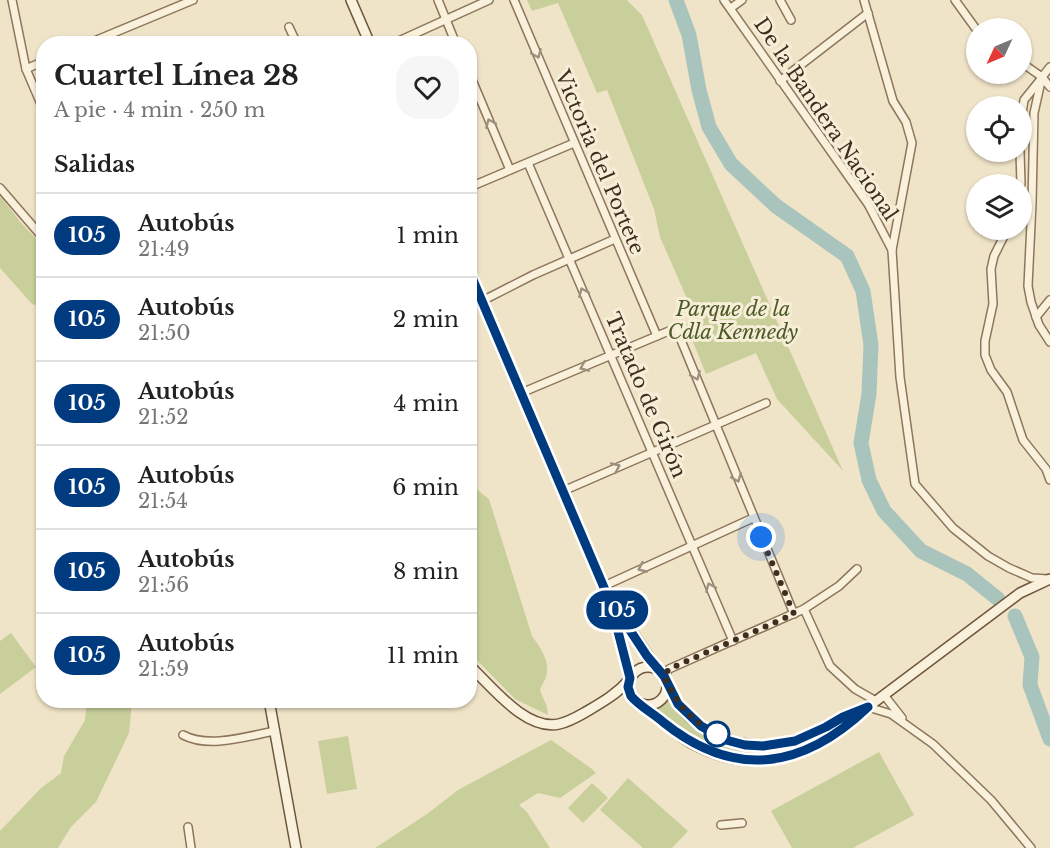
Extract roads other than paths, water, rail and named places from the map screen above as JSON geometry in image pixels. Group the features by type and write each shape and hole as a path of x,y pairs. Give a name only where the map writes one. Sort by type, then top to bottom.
{"main road":[{"path":"351,0 367,36"},
{"path":"477,289 604,586 630,679 629,692 640,704 693,744 713,753 744,759 778,758 803,753 820,745 848,726 868,707 1020,593 1050,579"},
{"path":"608,597 662,676 678,704 701,726 726,740 745,745 763,746 795,741 868,707"},
{"path":"477,673 524,717 548,725 560,724 608,700 641,668 647,667 662,676"},
{"path":"608,700 628,699 649,705 660,701 664,696 662,676"},
{"path":"270,708 296,848"}],"street":[{"path":"106,36 193,0"},
{"path":"438,0 453,36"},
{"path":"410,36 489,0"},
{"name":"Victoria del Portete","path":"514,0 657,336"},
{"name":"De la Bandera Nacional","path":"724,0 868,204 892,250 900,377 915,484 953,528 988,556 1032,578 1050,579"},
{"path":"731,8 742,0"},
{"path":"780,0 791,20"},
{"path":"864,0 893,101 906,122 912,143 892,250"},
{"path":"955,0 968,18"},
{"path":"14,1 26,69 36,92"},
{"path":"780,81 867,13"},
{"path":"290,27 294,36"},
{"path":"26,69 36,65"},
{"path":"1027,96 1050,67"},
{"path":"1032,70 1042,76 1050,87"},
{"path":"1042,76 1034,113 1028,286 1036,317 1050,342"},
{"path":"477,92 510,170"},
{"path":"477,184 574,143"},
{"name":"Tratado de Girón","path":"528,163 733,641"},
{"path":"0,188 36,229"},
{"path":"482,301 615,239"},
{"path":"1002,240 994,256 991,269 993,304 985,341 985,355 991,370 1007,392 1023,440 1046,469 1050,480"},
{"path":"1036,317 1050,300"},
{"path":"521,393 676,328 794,614"},
{"path":"563,491 766,403"},
{"path":"604,586 753,518"},
{"path":"662,676 669,669 804,609 839,586 857,569"},
{"path":"804,609 830,666 855,689 880,698 905,723"},
{"path":"868,707 891,714 933,744 991,800 1031,848"},
{"path":"183,735 195,740 211,741 275,732"},
{"path":"721,825 729,822 742,823"},
{"path":"188,827 191,848"}],"waterway":[{"path":"676,0 689,35 699,90 709,127 731,164 776,206 847,256 863,291 871,345 869,394 861,443 869,480 884,511 921,551 967,574 998,599"},
{"path":"1015,616 1032,657 1030,685 1050,739"}],"park label":[{"name":"Parque de la Cdla Kennedy","path":"733,320"}]}
